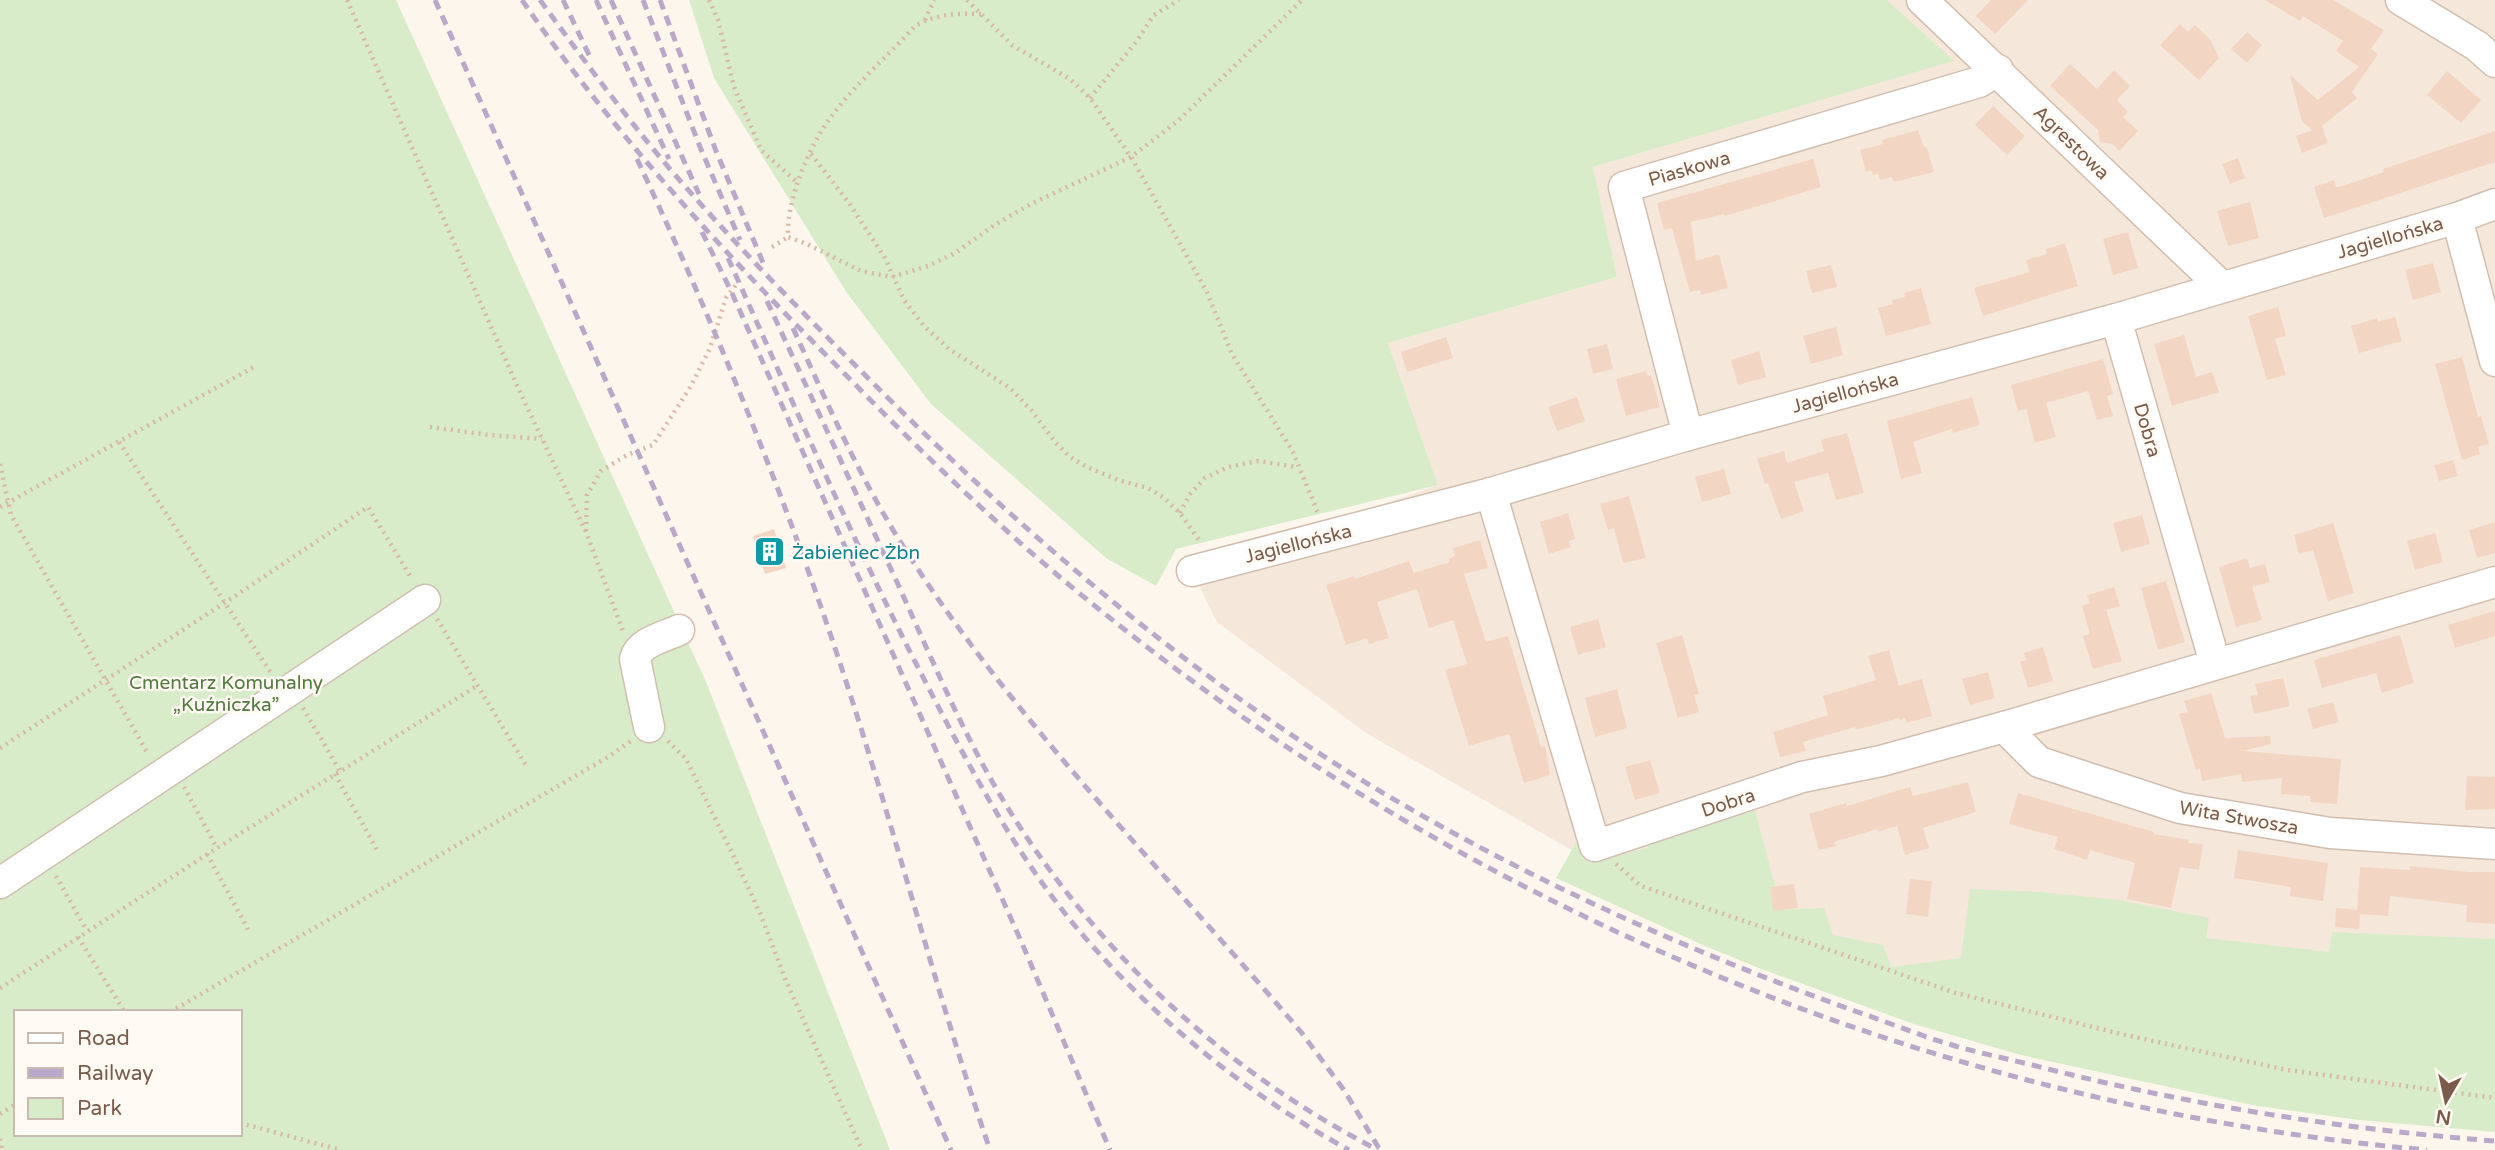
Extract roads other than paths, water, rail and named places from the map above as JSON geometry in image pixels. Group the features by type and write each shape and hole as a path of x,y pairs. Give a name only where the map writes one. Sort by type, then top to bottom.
{"street":[{"name":"Agrestowa","path":"1922,0 2221,286"},
{"path":"2401,0 2489,47"},
{"name":"Piaskowa","path":"1688,435 1624,187 1979,82 1998,70"},
{"name":"Jagiellońska","path":"1204,567 1491,493 1688,435 2116,319 2457,218 2495,204"},
{"path":"2457,218 2495,361"},
{"name":"Dobra","path":"2116,319 2215,663"},
{"name":"Dobra","path":"1491,493 1595,846 1802,777 1881,761 2004,727 2495,582"},
{"path":"0,883 425,600"},
{"path":"649,727 635,659 636,652 645,645 679,631"},
{"name":"Wita Stwosza","path":"2004,727 2039,762 2180,808 2330,833 2495,844"}],"railway":[{"path":"435,0 951,1150"},
{"path":"522,0 594,97 671,191 795,324 965,493 1100,610 1246,719 1399,817 1558,904 1723,978 1894,1041 2068,1090 2246,1127 2427,1150"},
{"path":"540,0 639,132 704,208 921,431 1042,542 1170,647 1303,743 1373,787 1488,852 1667,937 1790,987 1939,1041 2089,1079 2204,1103 2378,1130 2495,1141"},
{"path":"563,0 590,57"},
{"path":"596,0 669,159"},
{"path":"611,0 699,194"},
{"path":"643,0 700,147 740,240"},
{"path":"660,0 716,151 764,265"},
{"path":"637,159 726,358 805,562 870,756 990,1150"},
{"path":"702,232 731,291 1021,941 1110,1150"},
{"path":"728,258 899,631 975,776 1030,865 1071,921 1132,988 1165,1019 1235,1077 1349,1150"},
{"path":"767,301 966,733 998,792 1051,872 1131,967 1222,1049 1324,1120 1378,1150"},
{"path":"793,328 846,443 876,500 908,554 952,618 1046,740 1301,1032 1344,1090 1380,1150"}],"place":[{"name":"Żabieniec Żbn","path":"769,552"}],"park label":[{"name":"Cmentarz Komunalny „Kuźniczka”","path":"226,693"}]}
